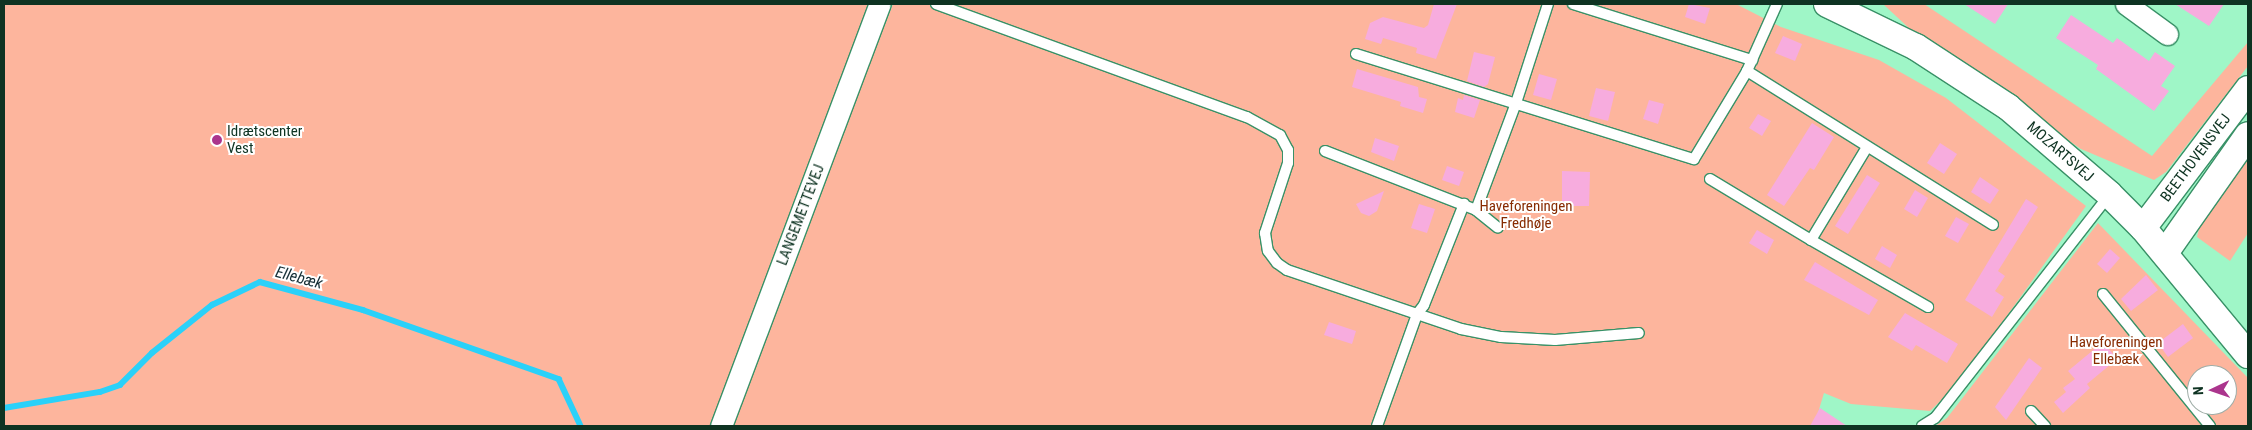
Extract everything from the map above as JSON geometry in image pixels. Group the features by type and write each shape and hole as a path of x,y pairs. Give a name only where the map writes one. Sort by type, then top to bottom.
{"street":[{"name":"LANGEMETTEVEJ","path":"721,426 880,4"},
{"name":"MOZARTSVEJ","path":"1827,4 1916,47 2008,107 2110,194 2143,228 2248,356"},
{"path":"2126,4 2167,34"},
{"name":"BEETHOVENSVEJ","path":"2143,228 2248,88"},
{"name":"BEETHOVENSVEJ","path":"2165,253 2248,135"}],"lane":[{"path":"936,4 1248,118 1280,136 1288,150 1288,163 1265,233 1268,251 1276,263 1287,270 1461,329 1501,337 1555,340 1639,333"},
{"path":"1476,210 1516,103 1548,4"},
{"path":"1573,4 1752,60"},
{"path":"1356,54 1694,159 1752,60 1777,4"},
{"path":"1746,71 1993,225"},
{"path":"1811,240 1867,147"},
{"path":"1325,151 1464,204 1476,210 1498,228"},
{"path":"1710,179 1928,307"},
{"path":"1922,426 1935,418 2110,194"},
{"path":"1377,426 1417,314 1424,305 1464,204"},
{"path":"2103,294 2208,425"},
{"path":"2031,411 2045,426"}],"green space":[{"path":"4,4 872,4 710,426 4,426"},
{"name":"Haveforeningen Fredhøje","path":"893,4 1736,4 1781,27 1879,60 1946,98 2086,206 1957,385 1930,411 1851,404 1824,393 1814,426 728,426"},
{"path":"1883,4 1924,4 2152,156 2248,42 2248,66 2166,172 2154,180 2081,149 1925,43"},
{"path":"2248,149 2248,233 2230,261 2197,237 2201,221"},
{"name":"Haveforeningen Ellebæk","path":"2098,223 2235,365 2187,365 2187,415 2237,415 2237,367 2248,378 2248,426 1935,426 1947,418"}],"building":[{"path":"1434,4 1457,4 1436,59 1416,53 1417,48 1383,38 1381,44 1365,39 1370,23 1383,17 1424,28 1428,25"},
{"path":"1689,4 1710,8 1705,24 1685,17"},
{"path":"1964,4 2008,4 1995,24"},
{"path":"2175,4 2224,4 2209,26"},
{"path":"2071,15 2113,43 2117,38 2149,61 2155,52 2175,66 2161,86 2169,91 2154,111 2096,69 2098,65 2056,38"},
{"path":"1783,36 1802,44 1795,61 1775,53"},
{"path":"1474,52 1495,57 1488,84 1484,87 1467,81"},
{"path":"1357,69 1418,87 1419,97 1427,99 1423,113 1400,106 1401,102 1352,87"},
{"path":"1539,74 1557,79 1551,100 1533,95"},
{"path":"1596,88 1615,92 1608,121 1589,116"},
{"path":"1464,95 1480,100 1474,118 1455,112 1458,98 1463,100"},
{"path":"1649,100 1664,104 1658,124 1643,119"},
{"path":"1758,114 1771,121 1762,136 1749,128"},
{"path":"1812,123 1834,137 1814,170 1810,168 1784,206 1767,195"},
{"path":"1375,138 1399,146 1394,161 1371,152"},
{"path":"1940,143 1957,154 1944,174 1927,163"},
{"path":"1447,166 1464,172 1459,186 1442,180"},
{"path":"1562,171 1590,172 1589,206 1562,206"},
{"path":"1867,175 1880,183 1848,234 1835,226"},
{"path":"1980,177 1999,190 1990,204 1971,192"},
{"path":"1915,190 1928,198 1917,217 1904,209"},
{"path":"1384,191 1377,211 1369,216 1361,213 1356,204"},
{"path":"2026,199 2038,207 1998,271 2005,276 1995,291 2004,297 1992,317 1965,300"},
{"path":"1419,204 1435,209 1427,233 1411,228"},
{"path":"1956,217 1969,224 1958,243 1945,236"},
{"path":"1757,230 1774,240 1767,254 1749,243"},
{"path":"1882,246 1897,255 1890,268 1875,259"},
{"path":"2110,249 2120,258 2107,273 2097,264"},
{"path":"1815,262 1878,300 1869,315 1804,280"},
{"path":"2146,275 2158,290 2131,311 2121,299"},
{"path":"1905,313 1958,344 1947,363 1916,345 1912,351 1888,337"},
{"path":"1329,322 1356,331 1352,344 1324,335"},
{"path":"2183,324 2193,338 2168,357 2158,343"},
{"path":"2103,342 2117,359 2087,384 2090,388 2063,413 2054,402 2066,392 2063,388 2075,379 2068,371"},
{"path":"2029,358 2042,368 2006,420 1995,407"},
{"path":"1820,408 1847,426 1810,426"}],"waterway":[{"name":"Ellebæk","path":"4,408 100,392 120,385 152,353 212,305 260,282 363,310 559,379 581,426"}],"place":[{"name":"Idrætscenter Vest","path":"217,140"}]}
